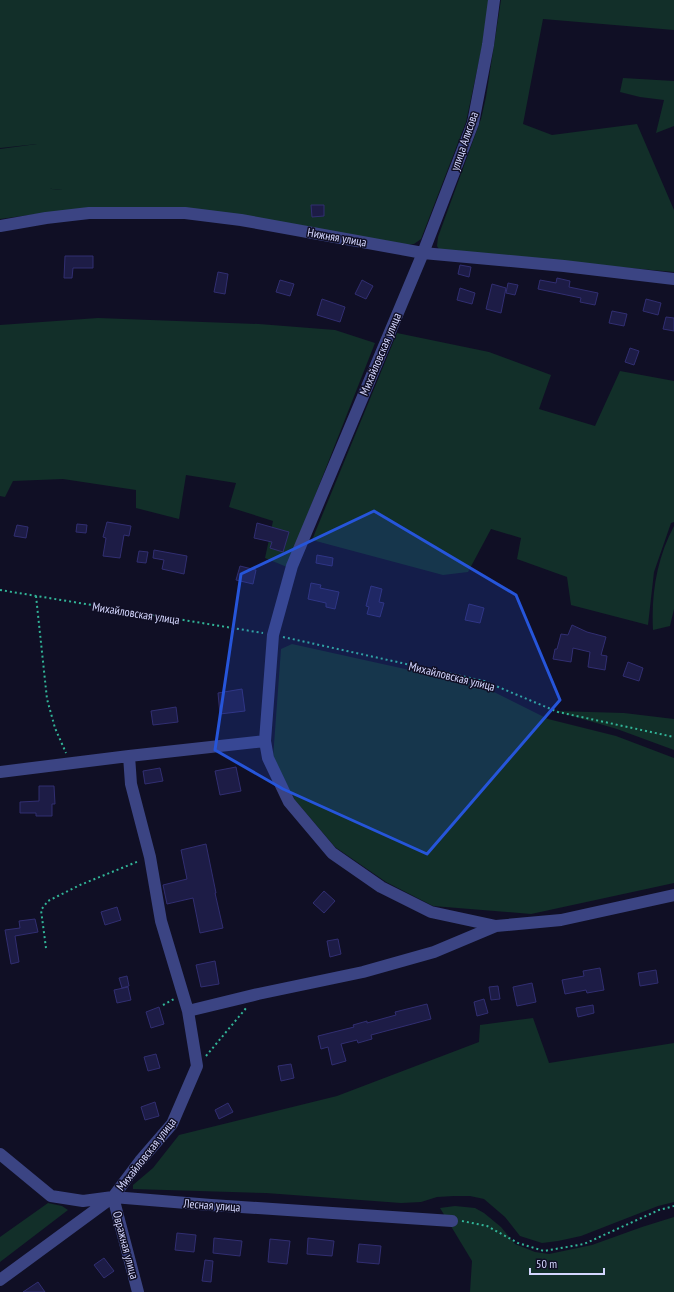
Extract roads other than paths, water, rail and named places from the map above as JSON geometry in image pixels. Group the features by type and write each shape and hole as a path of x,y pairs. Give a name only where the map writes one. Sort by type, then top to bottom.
{"street":[{"name":"улица Алисова","path":"423,253 473,123 488,45 494,0"},
{"name":"Нижняя улица","path":"0,226 46,218 89,213 185,213 241,220 423,253 564,266 674,279"},
{"name":"Михайловская улица","path":"423,253 292,566 273,635 265,741 268,758 289,802 332,853 381,887 432,912 496,926"},
{"path":"0,772 265,741"},
{"path":"129,756 132,784 150,856 161,921 188,1011"},
{"name":"Михайловская улица","path":"0,1154 51,1196 83,1201 113,1197 140,1161 172,1124 197,1066 188,1011 258,994 363,972 434,952 496,926 561,920 674,895"},
{"path":"0,1280 113,1197"},
{"name":"Лесная улица","path":"113,1197 227,1206 452,1220"},
{"name":"Овражная улица","path":"113,1197 138,1292"}]}
